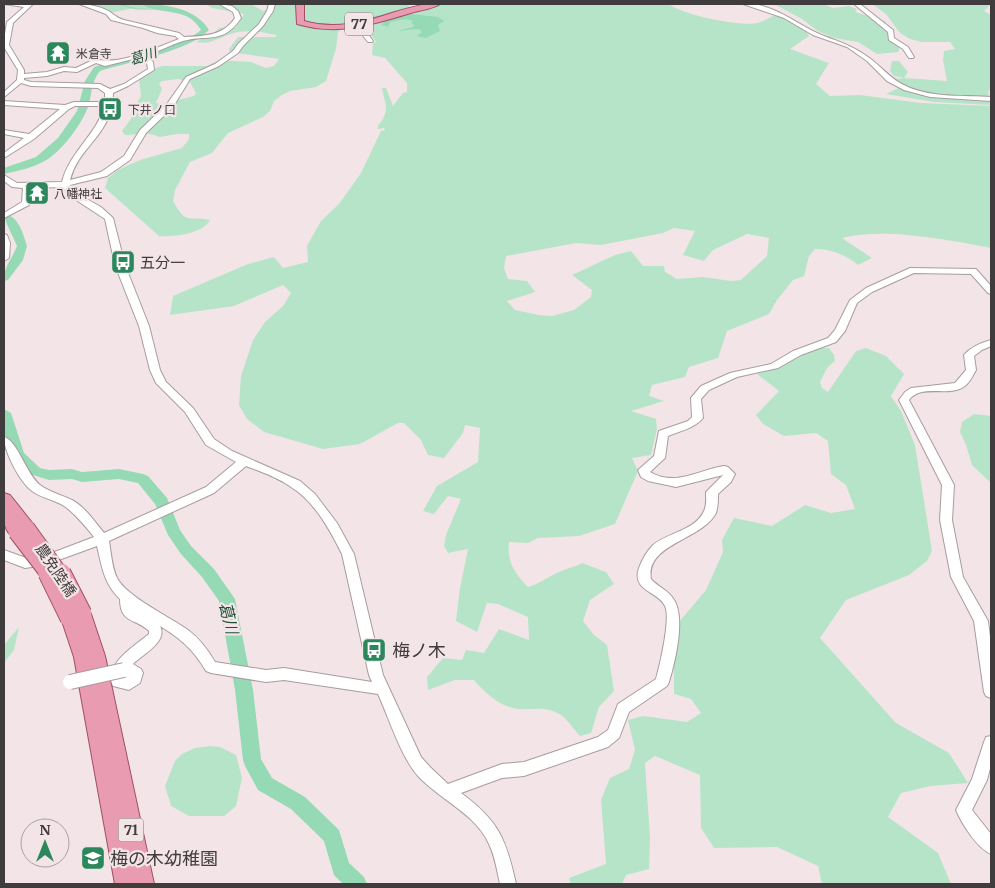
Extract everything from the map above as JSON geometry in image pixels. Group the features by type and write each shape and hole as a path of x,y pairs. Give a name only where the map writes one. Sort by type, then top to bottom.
{"main road":[{"name":"77","path":"300,4 300,22 326,29 353,25 436,4"},
{"name":"71","path":"4,499 13,524"},
{"name":"農免陸橋","path":"13,524 76,616 83,657 100,715 114,778"},
{"name":"71","path":"114,778 126,884"},
{"name":"71","path":"114,778 143,884"}],"street":[{"path":"7,4 30,5"},
{"path":"82,4 108,13 112,19 145,26 157,32 177,34 184,39"},
{"path":"20,78 64,69 77,70 95,61 105,64 143,56 184,39 219,35 238,18 237,12 222,4"},
{"path":"4,177 15,185 65,184 99,176 127,158 143,132 170,105 188,78 217,65 236,52 240,45 261,25 272,4"},
{"path":"746,4 786,17 815,34 849,46 869,60 889,80 906,89 930,95 991,99"},
{"path":"857,4 879,21 885,29 891,31 891,38 906,48 911,57"},
{"path":"4,95 20,78 21,70 6,45 10,22 30,5"},
{"path":"11,13 21,12"},
{"path":"353,25 362,31 370,41"},
{"path":"164,46 172,48"},
{"path":"20,78 31,84 86,85 109,92 151,70 150,62 143,56"},
{"path":"65,184 69,170 103,125 109,92"},
{"path":"4,103 66,106 108,104"},
{"path":"5,155 31,137 66,106"},
{"path":"4,132 31,137"},
{"path":"65,184 71,192 104,212 109,218 120,265 144,326 150,357 161,383 192,414 210,442 244,462 280,475 297,485 318,507 342,540 348,554 376,675 416,762 445,792 474,814 493,834 508,884"},
{"path":"6,215 26,203 27,186"},
{"path":"4,237 6,249 4,258"},
{"path":"445,792 502,771 524,769 603,742 614,734 623,708 662,682 674,611 666,597 642,580 644,571 653,553 658,548 698,525 707,517 712,508 712,492 727,479 729,474 724,470 717,471 697,479 676,483 652,478 645,474 644,470 659,458 663,434 692,423 698,418 696,398 701,391 734,375 774,366 793,354 832,340 840,332 853,302 859,296 909,271 973,271 991,292"},
{"path":"991,343 978,348 969,355 971,370 961,384 954,387 920,390 909,394 904,400 948,485 946,520 957,577 981,621 991,692"},
{"path":"4,441 10,446 17,463 36,488 70,504 87,520 102,539 110,577 116,587 127,597 186,635 201,650 211,667 266,676 284,674 381,689"},
{"path":"4,555 25,563 45,560 102,539 210,490 244,462"},
{"path":"70,682 124,670 130,669 136,673 135,679 126,684 120,684 117,680 119,669 156,636 157,631 155,626 131,614 127,608 127,597"},
{"path":"991,742 979,780 964,810 968,819 991,846"}],"shaded area":[{"path":"85,4 142,4 157,8 130,9 109,13"},
{"path":"205,4 251,4 263,11 267,9 266,4 409,4 409,8 439,4 669,4 698,16 726,22 758,23 776,15 792,21 808,32 809,36 790,49 829,63 816,84 830,96 860,95 921,103 991,106 991,248 936,238 897,234 859,235 842,238 872,258 858,265 838,253 815,249 809,256 804,276 793,280 777,300 769,314 727,331 718,358 689,367 685,377 652,385 649,396 664,401 631,411 656,419 657,429 651,455 632,458 638,471 615,524 579,536 538,538 528,543 509,542 510,561 528,587 558,572 582,563 606,572 614,584 590,600 583,621 594,635 607,645 614,691 599,707 591,733 580,736 565,718 554,712 544,709 511,708 488,694 474,680 455,680 428,690 427,677 443,658 462,660 466,650 484,653 499,629 529,640 528,617 498,604 487,603 477,632 456,621 468,549 448,553 444,546 446,535 461,499 448,496 434,514 423,511 437,486 478,462 480,428 465,425 463,433 444,458 428,455 421,440 404,423 398,423 360,444 323,449 264,432 247,419 239,405 241,376 253,340 265,322 283,306 291,293 283,285 234,306 170,315 173,296 248,264 274,257 283,268 308,262 307,246 321,221 339,204 361,173 381,131 385,130 384,128 378,129 386,111 382,88 386,88 393,106 403,93 407,92 407,83 385,58 372,55 373,43 376,42 364,24 353,21 338,32 336,49 326,81 316,87 290,91 282,95 274,101 270,111 263,117 228,133 212,153 190,162 175,190 173,201 185,217 210,220 206,225 187,234 159,236 105,188 108,178 118,170 140,160 182,148 189,139 189,134 160,137 150,134 125,135 122,131 138,109 137,103 141,96 139,80 162,66 207,66 219,60 251,62 266,68 274,66 279,59 230,52 229,49 238,37 276,37 276,35 242,32 210,42 196,42 214,33 219,28 236,27 244,14 212,8","holes":["178,79 190,82 196,93 194,96 162,104 156,103 162,89 159,83","674,228 695,231 683,255 704,261 713,250 747,234 769,238 767,256 741,280 731,281 703,277 677,279 665,272 664,266 643,266 631,251 615,255 572,275 592,290 591,297 574,310 552,316 539,315 515,310 507,301 535,292 527,281 508,279 504,268 506,256 576,243 601,245 663,233"]},
{"path":"774,4 823,4 833,8 849,6 857,9 855,12 885,21 890,34 888,38 900,47 898,52 877,54 858,42 834,38 818,31 802,19"},
{"path":"872,4 991,4 984,11 991,15 991,88 988,92 991,105 934,102 886,94 899,88 892,79 947,81 943,60 944,51 955,49 950,42 922,42 910,39 900,33 886,14"},
{"path":"410,14 438,17 444,21 438,25 440,31 426,38 417,36 422,32 419,29 397,31 413,27 414,25 411,23 413,21 405,19 390,22 388,27 381,25 385,21"},
{"path":"892,61 899,61 908,72 904,78 894,76 890,71"},
{"path":"829,348 834,355 835,361 827,368 820,382 822,388 828,392 856,351 866,348 886,356 904,374 891,396 901,411 915,445 932,551 927,561 909,575 846,600 820,638 896,723 949,753 968,783 930,786 901,793 888,817 938,853 951,884 822,884 818,866 777,847 714,848 701,828 700,775 655,756 645,763 650,838 649,869 626,875 622,884 571,884 569,878 606,864 601,800 610,778 629,769 635,750 628,720 643,716 687,722 701,713 691,699 674,694 674,628 706,590 723,552 722,540 734,518 772,526 805,505 831,513 855,509 846,485 831,474 828,441 816,433 784,436 763,424 756,415 779,391 757,374 800,349"},
{"path":"974,414 991,416 991,483 972,465 960,432 962,422"},
{"path":"19,627 14,650 4,663 4,645"},
{"path":"220,747 236,755 242,778 236,806 224,816 189,816 171,806 165,786 175,761 182,754 195,748"}],"waterway":[{"name":"葛川","path":"4,171 40,159 55,147 82,111 90,81 97,69 172,47 199,35 205,30 201,23 188,14 145,4"},
{"path":"121,5 137,9 164,9"},
{"name":"葛川","path":"4,216 11,221 22,246 17,260 4,278"},
{"name":"葛川","path":"4,413 18,455 35,471 49,475 72,474 82,477 119,474 143,479 162,502 173,531 186,550 208,573 227,599 244,690 252,760 265,784 298,803 332,836 341,868 357,884"}],"place":[{"name":"米倉寺","path":"58,53"},
{"name":"下井ノ口","path":"110,109"},
{"name":"八幡神社","path":"37,193"},
{"name":"五分一","path":"123,262"},
{"name":"梅ノ木","path":"374,650"},
{"name":"梅の木幼稚園","path":"93,858"}]}
